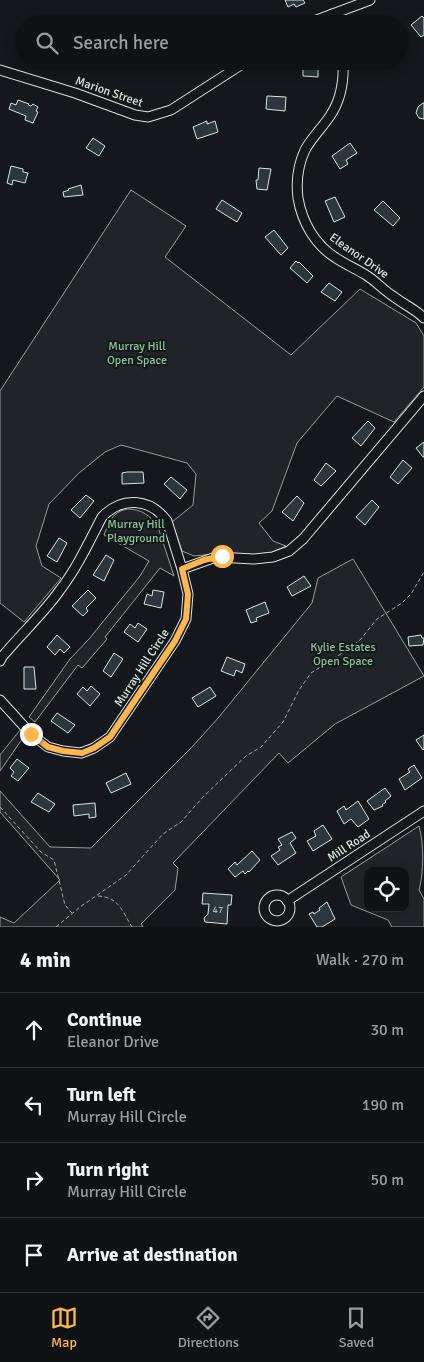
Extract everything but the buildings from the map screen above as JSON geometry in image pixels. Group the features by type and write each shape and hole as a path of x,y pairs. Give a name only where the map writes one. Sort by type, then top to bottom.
{"street":[{"path":"332,14 370,0"},
{"name":"Marion Street","path":"0,70 75,93 135,115 152,117 171,110 233,70"},
{"name":"Eleanor Drive","path":"343,70 342,86 338,101 331,115 306,149 299,165 297,183 301,210 308,228 325,250 367,276 424,318"},
{"path":"182,569 216,557 266,558 283,554 294,548 424,396"},
{"name":"Murray Hill Circle","path":"0,661 17,638 59,591 75,568 102,517 114,507 128,502 136,502 143,503 157,510 167,521 188,594 186,619 175,641 110,737 94,748 82,753 48,747 31,734 0,700"},
{"name":"Mill Road","path":"287,901 424,812"}],"path":[{"path":"56,927 72,913 126,875 163,834 182,822 203,797 246,756 261,747 282,722 299,690 311,673 347,650 367,632 377,619 402,603 411,594 424,572"},
{"path":"0,807 41,852 54,860 65,905 72,913"},
{"path":"98,896 107,896 115,900 132,927"}],"green space":[{"name":"Murray Hill Open Space","path":"131,190 186,226 165,257 291,355 360,289 416,323 424,336 424,387 394,422 337,396 297,443 272,511 259,523 273,541 286,546 261,556 215,554 194,556 182,551 172,522 193,505 196,474 187,463 121,445 105,452 79,473 49,504 36,546 42,566 61,578 24,622 0,603 0,391"},
{"name":"Murray Hill Playground","path":"127,509 137,510 145,514 158,527 174,576 160,568 105,637 107,639 82,668 78,665 35,722 29,717 70,659 89,639 140,576 149,561 104,535 114,515"},
{"name":"Kylie Estates Open Space","path":"353,559 424,676 335,724 288,763 279,753 173,863 178,868 175,890 141,924 143,927 0,927 0,917 14,923 60,880 0,812 0,791 50,847 91,848 192,747 219,717 312,603 318,578"},
{"path":"20,730 25,735 0,771 0,755"},
{"path":"419,826 423,858 419,890 424,899 424,927 392,927 388,920 368,912 409,912 409,867 364,867 364,910 351,905 341,877"}],"route":[{"path":"31,734 48,747 82,753 94,748 110,737 175,641 186,619 188,594 182,569 204,560 222,556"}]}
